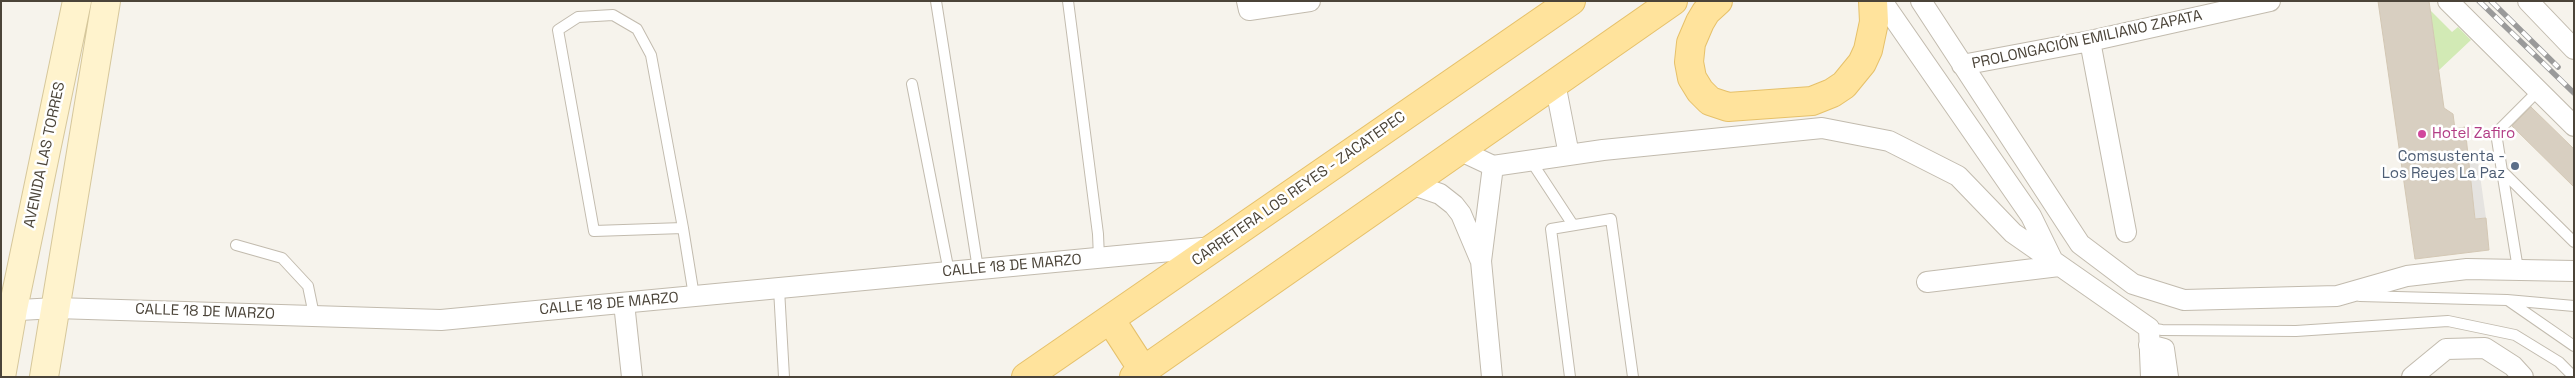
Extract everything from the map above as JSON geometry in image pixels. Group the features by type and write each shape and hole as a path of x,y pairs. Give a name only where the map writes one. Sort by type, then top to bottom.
{"main road":[{"name":"CARRETERA LOS REYES - ZACATEPEC","path":"1026,377 1571,1"},
{"path":"1110,319 1138,373 1673,1"},
{"path":"1718,1 1706,12 1700,22 1691,43 1689,62 1692,78 1700,92 1710,101 1728,107 1812,101 1832,93 1844,85 1862,63 1868,50 1874,22 1873,1"}],"street":[{"name":"AVENIDA LAS TORRES","path":"1,377 7,310 77,1"},
{"name":"AVENIDA LAS TORRES","path":"44,377 106,1"},
{"path":"1247,1 1249,10 1310,1"},
{"path":"1882,1 2031,216 2056,263"},
{"path":"1921,1 2080,244 2133,284 2184,300 2337,296 2406,276 2467,269 2574,271"},
{"name":"PROLONGACIÓN EMILIANO ZAPATA","path":"1962,65 2090,42 2270,1"},
{"path":"2448,1 2574,126"},
{"path":"2528,1 2574,49"},
{"path":"2090,42 2126,232"},
{"path":"1555,83 1569,155"},
{"path":"1459,150 1493,166 1569,155 1822,128 1889,141 1958,176 2013,233 2118,307 2164,349 2168,377"},
{"path":"1492,377 1481,261 1493,166"},
{"path":"1410,184 1440,194 1454,205 1461,214 1481,261"},
{"name":"CALLE 18 DE MARZO","path":"7,310 56,308 441,320 1215,246"},
{"path":"1927,282 2056,263"},
{"path":"2118,307 2133,284"},
{"path":"624,303 632,377"},
{"path":"2149,337 2151,377"},
{"path":"2412,377 2446,349 2485,348 2513,366 2523,377"}],"lane":[{"path":"936,1 978,269"},
{"path":"1068,1 1098,234 1099,258"},
{"path":"683,228 594,231 558,30 578,17 613,16 637,28 651,55 683,228 694,296"},
{"path":"912,84 949,272"},
{"path":"2518,269 2496,133 2538,91"},
{"path":"1531,161 1573,226"},
{"path":"2502,171 2574,242"},
{"path":"1570,377 1551,229 1611,218 1633,377"},
{"path":"236,245 282,258 308,286 314,315"},
{"path":"779,289 784,377"},
{"path":"2337,296 2507,300 2571,307"},
{"path":"2507,300 2574,346"},
{"path":"2149,337 2162,330 2296,331 2448,321 2515,335 2559,362 2574,377"}],"green space":[{"path":"2430,10 2452,32 2458,27 2471,40 2438,71"}],"shaded area":[{"path":"2477,154 2486,218 2475,219 2467,155"}],"building":[{"name":"Hotel Zafiro","path":"2378,1 2429,1 2444,108 2453,114 2455,129 2465,127 2475,219 2486,218 2489,250 2415,259"},
{"path":"2531,107 2574,149 2574,187 2512,126"}],"railway":[{"path":"2479,1 2574,93"},
{"path":"2491,1 2558,67"}],"place":[{"name":"Hotel Zafiro","path":"2422,134"},
{"name":"Comsustenta - Los Reyes La Paz","path":"2515,166"}]}
